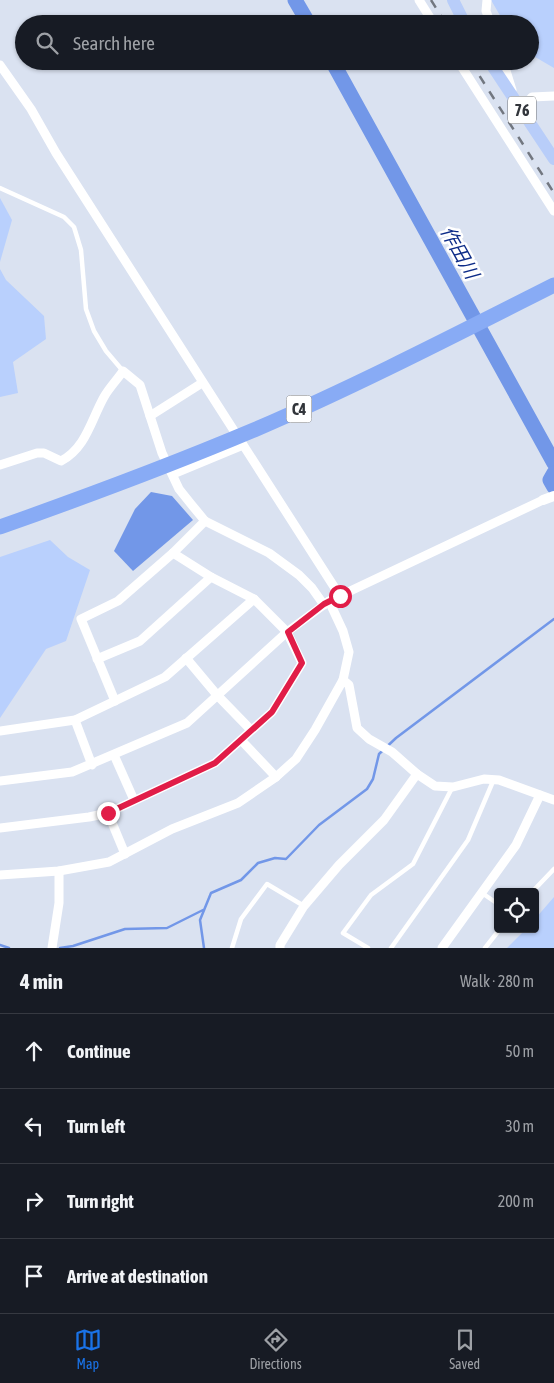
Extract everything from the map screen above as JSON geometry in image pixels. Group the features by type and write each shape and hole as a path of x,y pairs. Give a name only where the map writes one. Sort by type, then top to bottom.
{"highway":[{"name":"C4","path":"0,527 105,489 255,429 425,350 554,285"}],"main road":[{"path":"454,0 461,15"},
{"name":"76","path":"494,70 554,159"}],"street":[{"path":"419,0 428,15"},
{"path":"487,0 488,15"},
{"path":"0,65 31,109 56,153 340,596"},
{"path":"464,70 554,211"},
{"path":"506,70 518,105 532,96 554,96"},
{"path":"0,465 36,453 44,453 61,461 69,457 83,442 105,394 123,371 140,385 162,453 184,496 205,521 269,553 299,575 326,603 343,631 350,652 343,680 315,730 296,759 276,777 238,803 172,829 109,862 59,871 0,875"},
{"path":"150,416 202,383"},
{"path":"173,474 243,445"},
{"path":"0,781 72,772 187,723 288,632 326,603 554,496"},
{"path":"115,701 81,619 118,601 174,553 205,521"},
{"path":"0,828 108,813 215,763 272,712 302,663 288,632 254,599 211,577 174,553"},
{"path":"98,659 140,641 211,577"},
{"path":"0,731 75,720 165,677 254,599"},
{"path":"186,658 217,695 251,730"},
{"path":"343,680 349,685 357,728 369,739 392,752 417,774 435,786 453,787 484,779 494,779 554,800"},
{"path":"75,720 92,765"},
{"path":"241,740 276,777"},
{"path":"114,755 134,800"},
{"path":"280,948 304,906 339,865 384,820 417,774"},
{"path":"442,948 516,845 540,795"},
{"path":"108,813 125,854"},
{"path":"52,948 59,903 59,871"}],"lane":[{"path":"0,188 64,217 74,227 81,250 86,309 94,331 106,351 123,371"},
{"path":"391,948 468,840 494,779"},
{"path":"368,948 343,933 371,895 413,864 453,787"},
{"path":"536,888 554,869"},
{"path":"232,948 241,919 267,884 304,906"},
{"path":"482,893 494,901"},
{"path":"486,948 497,933"}],"shaded area":[{"path":"491,0 554,0 554,68 539,59 539,15 500,15"},
{"path":"0,198 12,220 0,262"},
{"path":"0,269 6,280 44,316 46,339 13,362 18,393 0,397"},
{"path":"50,540 68,557 90,570 66,641 46,649 0,718 0,557"},
{"path":"554,897 554,948 507,948 522,933 539,933 539,914"}],"water":[{"path":"151,492 172,496 193,520 133,571 114,551 135,509"}],"waterway":[{"name":"作田川","path":"295,0 304,15"},
{"name":"作田川","path":"337,70 554,463"},
{"name":"作田川","path":"554,473 550,480 554,487"},
{"path":"204,948 200,920 211,893 241,880 258,863 275,858 286,859 319,825 367,789 373,779 379,754 396,738 554,619"},
{"path":"60,948 73,946 125,929 167,928 203,910"},
{"path":"0,945 9,948"}],"railway":[{"path":"431,0 440,15"},
{"path":"476,70 554,193"}],"route":[{"path":"108,813 215,763 272,712 302,663 288,632 324,604 340,596"}]}
